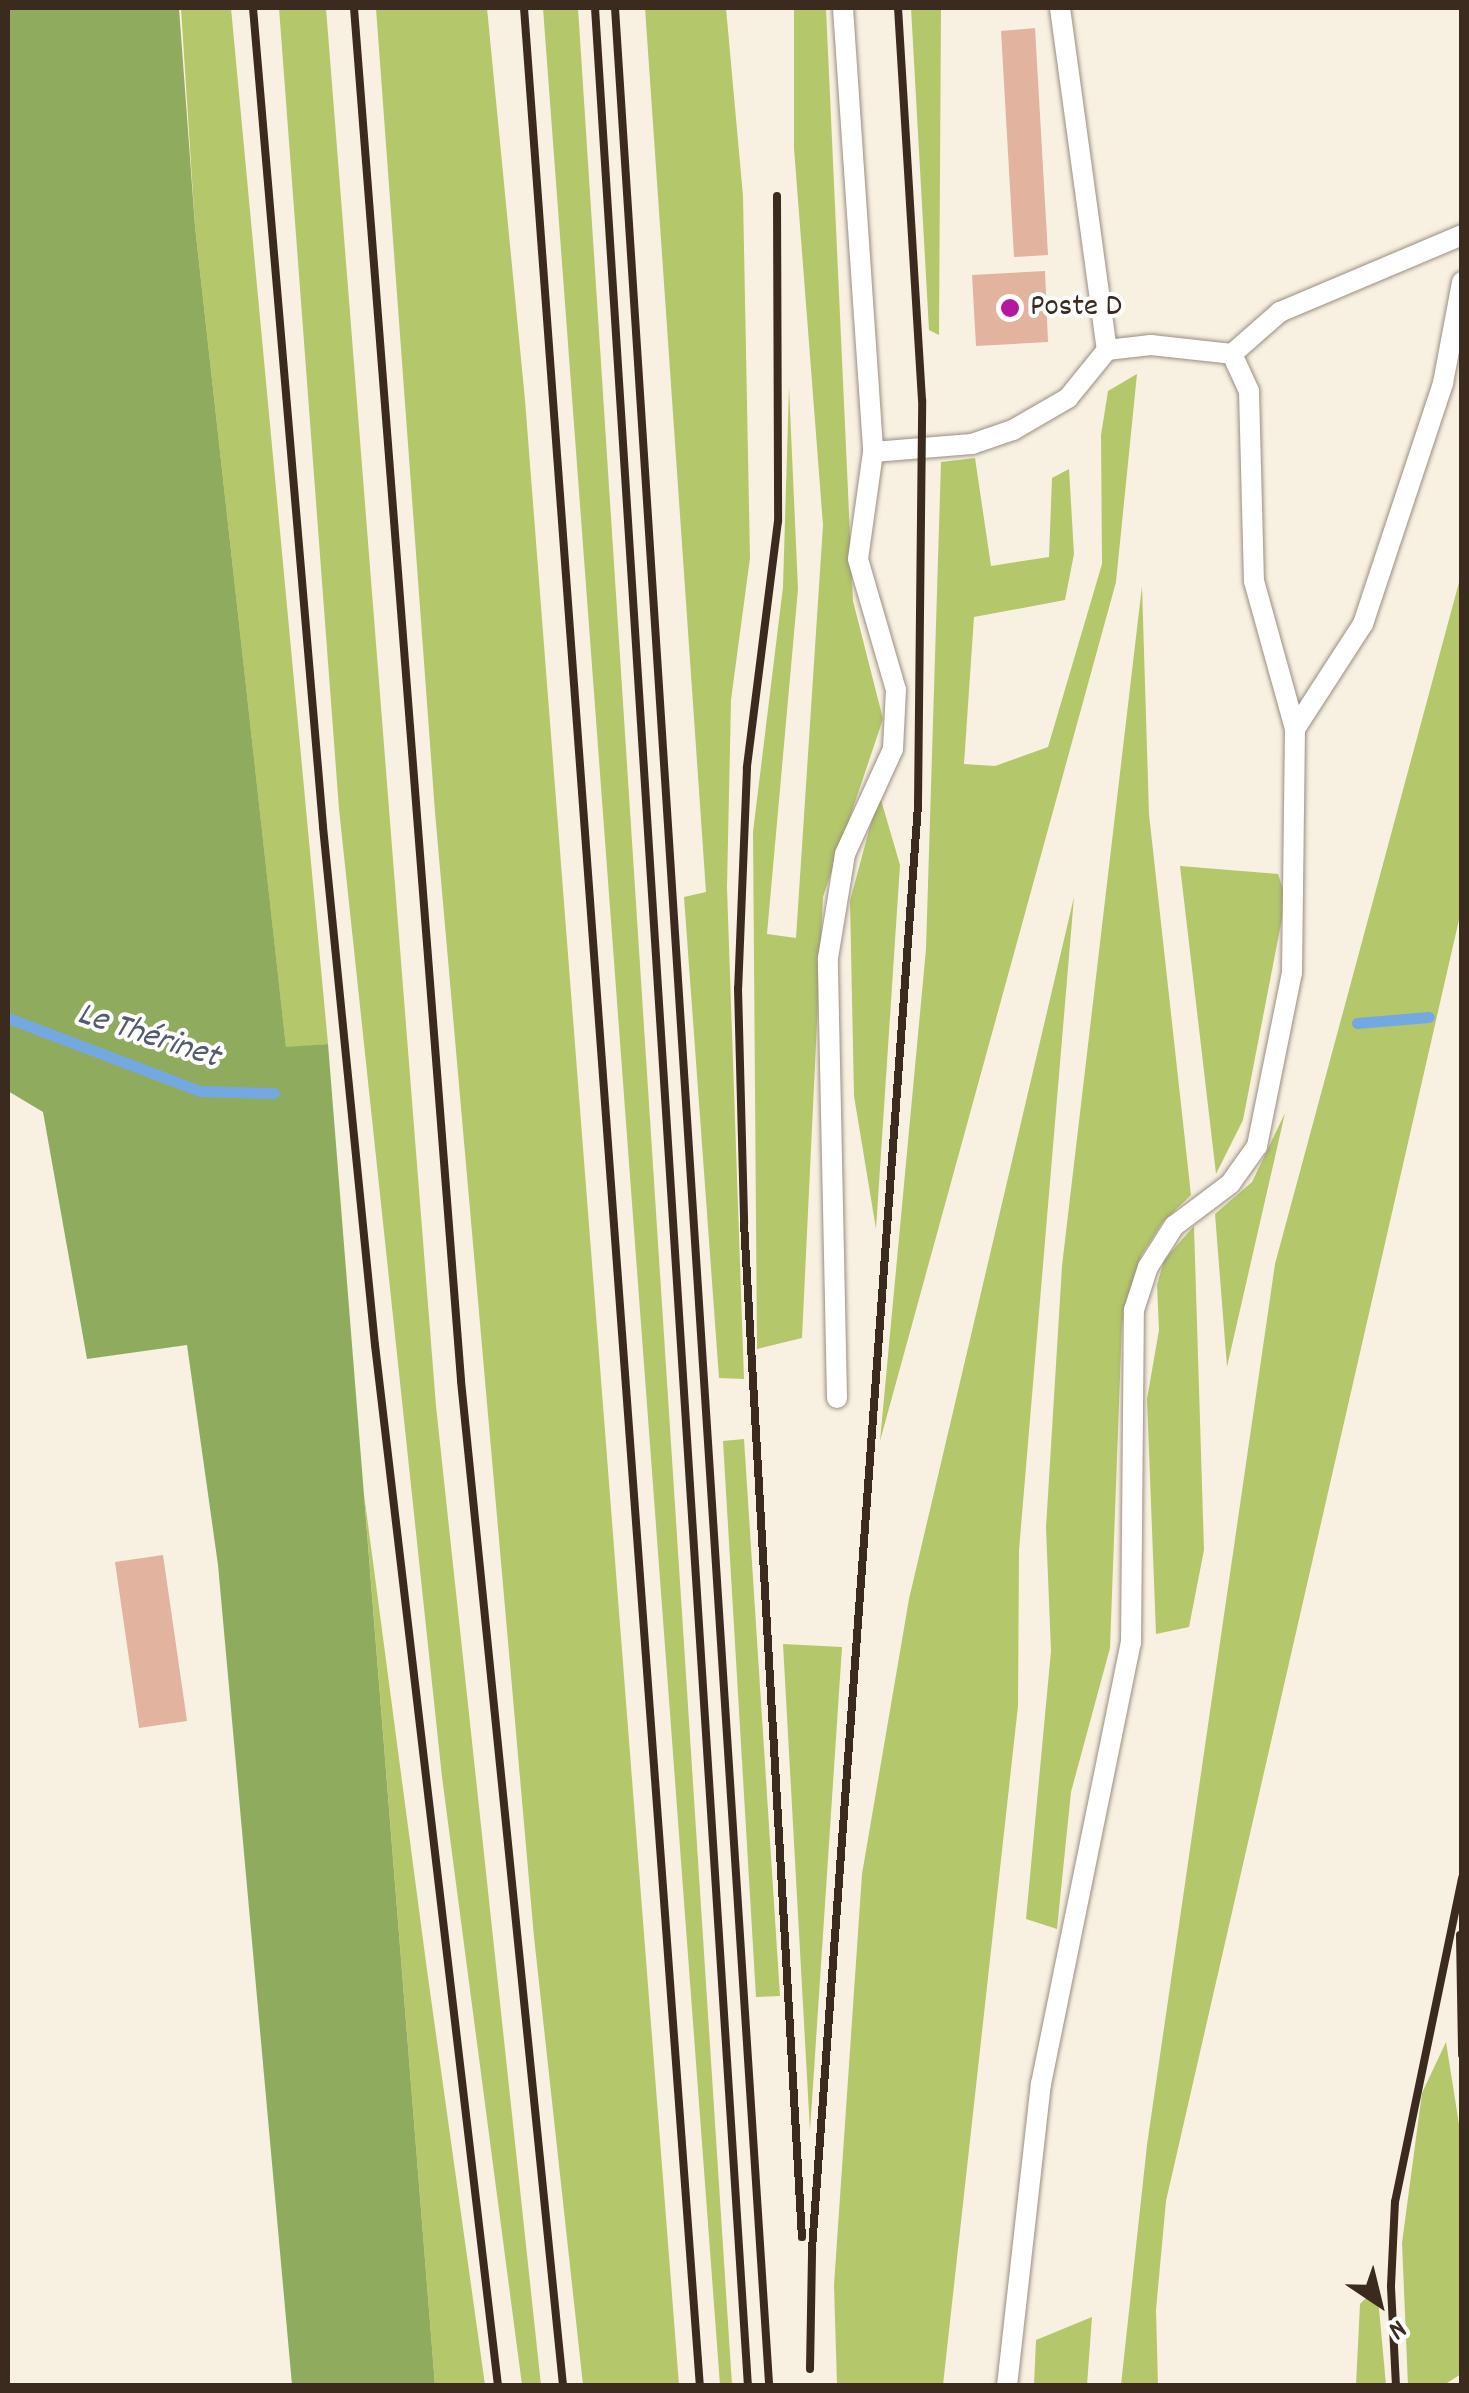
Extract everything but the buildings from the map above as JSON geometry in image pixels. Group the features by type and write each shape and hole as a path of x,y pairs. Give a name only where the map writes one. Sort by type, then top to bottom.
{"lane":[{"path":"837,1398 828,958 846,854 893,749 896,690 858,559 872,452 843,8"},
{"path":"1060,8 1107,350"},
{"path":"872,452 972,444 1013,430 1068,398 1107,350 1151,345 1232,354 1280,312 1462,235"},
{"path":"1295,729 1362,624 1443,383 1462,282"},
{"path":"1007,2386 1041,2084 1131,1643 1134,1310 1148,1267 1174,1226 1230,1184 1257,1146 1292,972 1295,729 1254,582 1249,391 1232,354"}],"green space":[{"path":"8,8 179,8 195,226 286,1047 328,1044 435,2385 292,2385 218,1565 187,1345 87,1359 43,1112 8,1091"},
{"path":"181,8 231,8 328,1044 286,1048 195,226"},
{"path":"279,8 326,8 436,1406 541,2385 522,2385 442,1777 339,809"},
{"path":"376,8 487,8 525,400 679,2385 583,2385 534,1937 435,812"},
{"path":"543,8 578,8 732,2385 720,2385"},
{"path":"645,8 726,8 743,196 750,558 731,700 727,888 744,1379 719,1378 684,897 706,892"},
{"path":"794,8 826,8 853,601 883,719 823,897 802,1338 757,1349 753,832 783,587 789,387 798,589 767,934 796,938 823,525 794,148"},
{"path":"911,8 941,8 939,335 929,330"},
{"path":"1137,374 1116,582 880,1441 926,949 941,462 975,458 991,566 1049,557 1052,478 1069,469 1074,554 1065,600 974,617 964,764 995,766 1048,747 1102,564 1101,435 1108,391"},
{"path":"1461,575 1461,911 1166,2201 1156,2310 1158,2385 1121,2385 1147,2145 1275,1264"},
{"path":"1142,586 1149,814 1191,1195 1162,1223 1141,1256 1122,1323 1110,1648 1071,1792 1057,1929 1026,1919 1051,1651 1046,1528 1062,1266"},
{"path":"879,793 900,865 876,1229 854,1096 850,901"},
{"path":"1180,866 1278,874 1286,898 1243,1120 1216,1174"},
{"path":"1074,897 1019,1550 1018,1706 943,2385 837,2385 834,2285 862,1874 909,1599"},
{"path":"1285,1113 1227,1367 1215,1214 1252,1182"},
{"path":"1194,1226 1204,1550 1189,1627 1156,1634 1147,1399 1159,1330 1157,1285 1164,1260"},
{"path":"744,1439 780,1996 756,1997 723,1441"},
{"path":"364,1494 427,1970 485,2385 435,2385"},
{"path":"783,1644 842,1647 810,2131"},
{"path":"1446,2042 1461,2137 1461,2374 1444,2385 1408,2385 1402,2243 1422,2093"},
{"path":"1377,2287 1386,2385 1356,2385 1360,2304"},
{"path":"1092,2317 1087,2385 1034,2385 1036,2340"}],"waterway":[{"name":"Le Thérinet","path":"1357,1023 1429,1017"},
{"name":"Le Thérinet","path":"8,1018 200,1091 274,1093"}],"railway":[{"path":"253,8 323,827 375,1345 498,2386"},
{"path":"354,8 461,1381 563,2386"},
{"path":"524,8 700,2386"},
{"path":"595,8 748,2386"},
{"path":"615,8 769,2386"},
{"path":"810,2369 812,2249 918,804 922,400 898,8"},
{"path":"777,196 778,521 747,768 738,988 744,1223 802,2237"},
{"path":"1396,2386 1391,2286 1395,2202 1462,1878"},
{"path":"1460,1935 1462,2055"}],"place":[{"name":"Poste D","path":"1010,308"}]}
